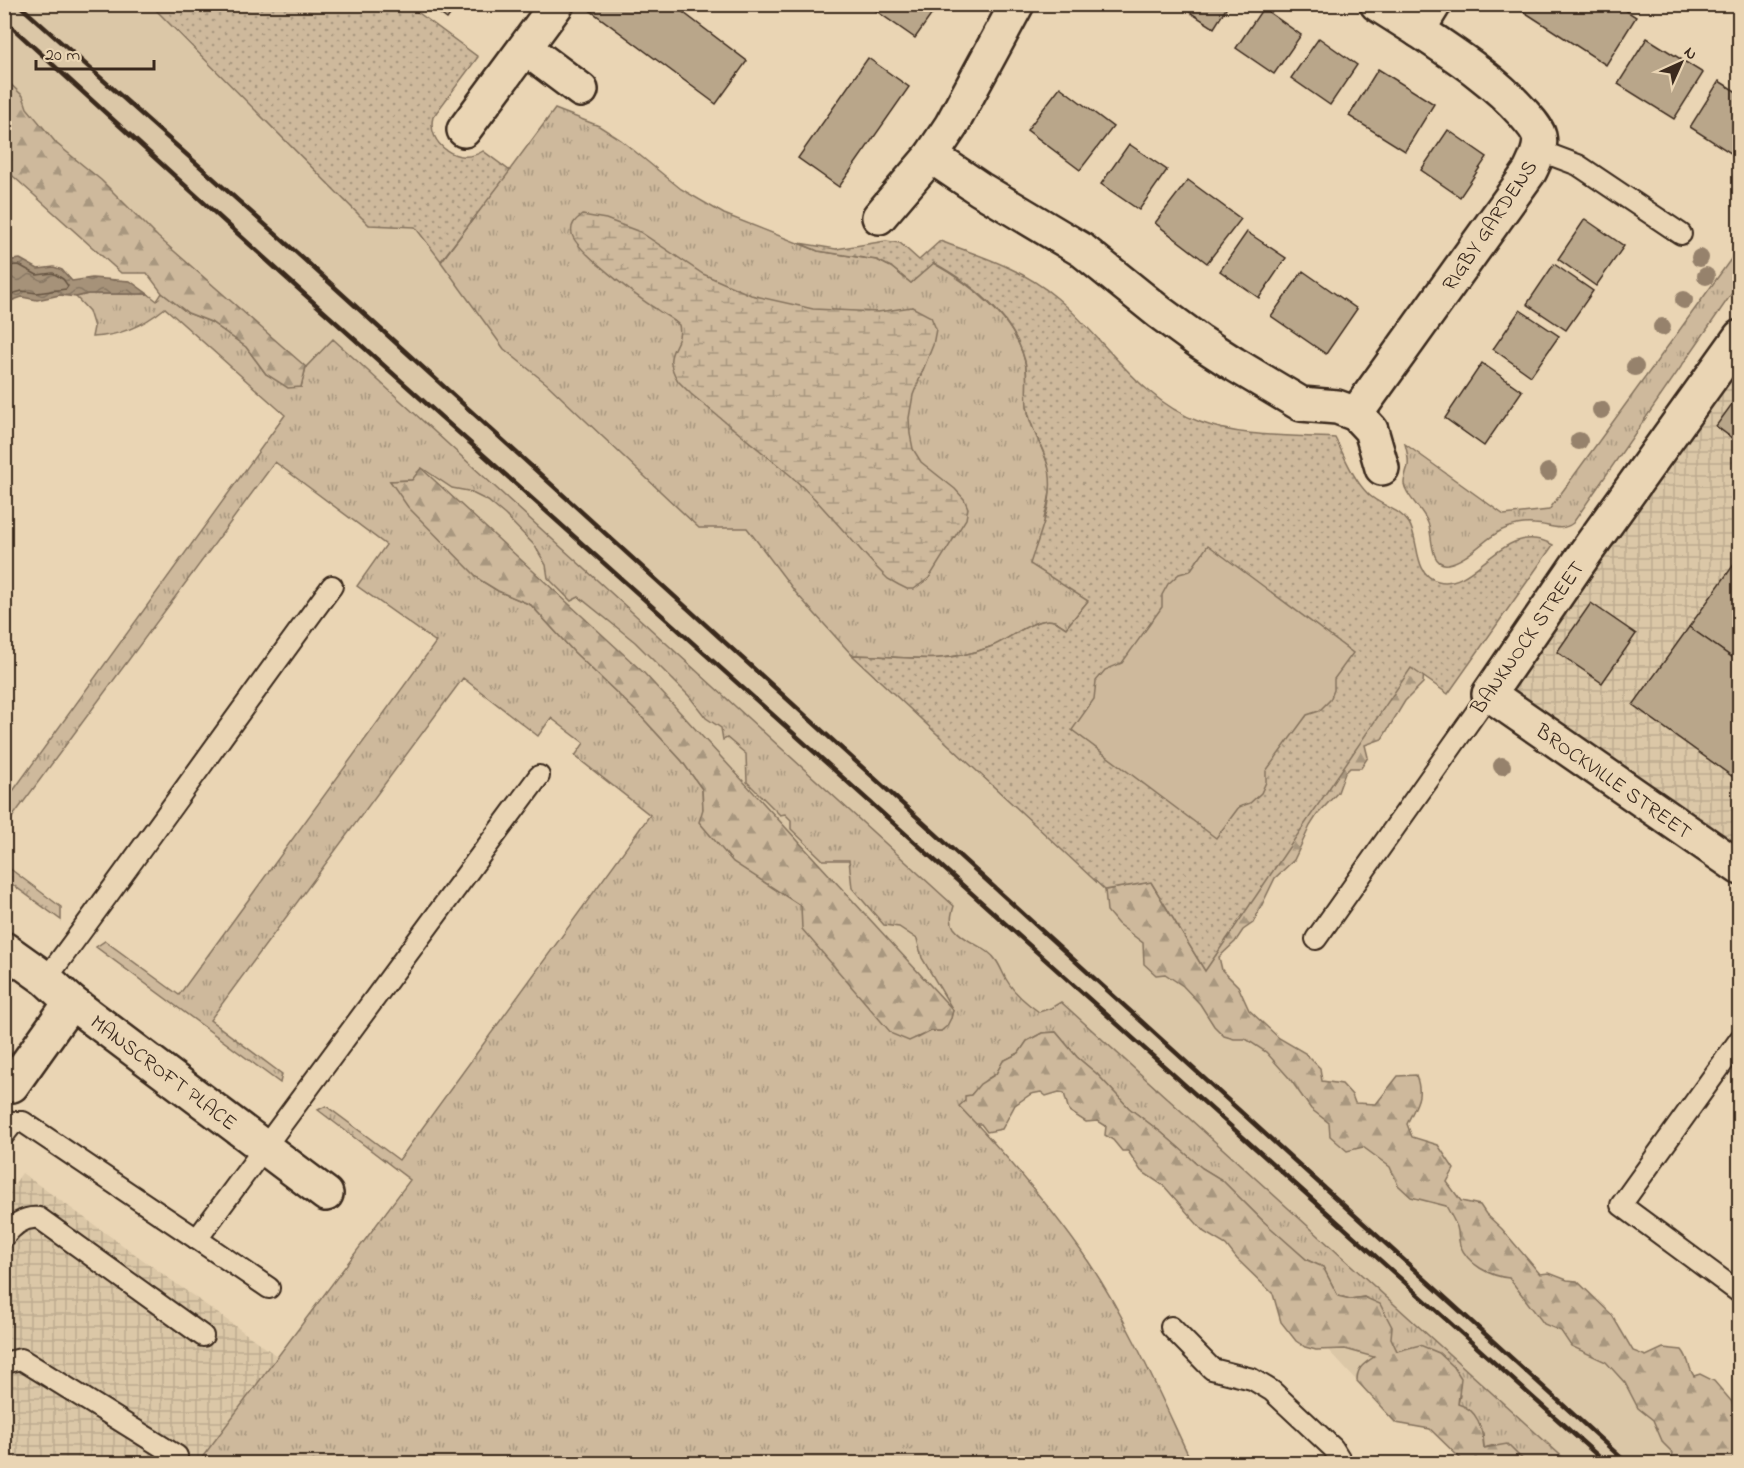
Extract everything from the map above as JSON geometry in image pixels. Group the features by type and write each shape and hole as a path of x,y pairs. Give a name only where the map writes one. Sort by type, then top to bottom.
{"street":[{"path":"464,130 557,4"},
{"path":"879,217 931,156 951,126 1017,4"},
{"name":"RIGBY GARDENS","path":"1356,414 1530,171 1539,150 1539,135 1529,120 1511,99 1426,17 1377,4"},
{"path":"525,48 581,90"},
{"path":"931,156 980,189 1082,250 1200,342 1301,404 1337,407 1356,414 1371,430 1382,468"},
{"name":"BANKNOCK STREET","path":"1488,694 1586,552 1740,337"},
{"name":"BROCKVILLE STREET","path":"1488,694 1740,868"},
{"name":"MANSCROFT PLACE","path":"4,949 326,1194"},
{"path":"12,1085 71,1002"}],"lane":[{"path":"1539,150 1578,165 1681,234"},
{"path":"46,979 135,861 247,701 332,586"},
{"name":"BANKNOCK STREET","path":"1316,939 1488,694"},
{"path":"197,1239 539,776"},
{"path":"1740,1039 1621,1205 1740,1293"},
{"path":"4,1136 14,1122 23,1122 269,1288"},
{"path":"4,1237 12,1226 30,1217 39,1218 202,1336"},
{"path":"1171,1327 1212,1369 1252,1380 1272,1390 1333,1448 1343,1464"},
{"path":"4,1363 21,1359 177,1456"}],"shaded area":[{"path":"5,5 151,5 369,224 415,226 504,349 547,384 699,528 747,528 796,593 852,655 1105,890 1151,882 1215,990 1632,1372 1685,1364 1739,1426 1739,1463 1465,1463 1430,1429 1396,1423 1040,1041 953,1010 644,673 421,468 5,101"},
{"path":"1739,341 1739,868 1489,694"},
{"path":"22,1173 277,1356 198,1463 5,1464 5,1198"}],"green space":[{"path":"151,5 408,5 478,57 433,117 434,136 446,150 464,156 483,151 510,171 441,261 415,227 369,225"},
{"path":"5,79 23,96 27,108 57,144 101,180 158,237 306,367 301,387 288,388 266,374 246,347 211,322 188,313 162,293 147,273 121,273 5,169"},
{"path":"555,109 599,126 621,140 681,189 724,214 818,251 877,260 891,267 911,283 933,263 962,281 990,304 1012,331 1025,362 1029,417 1051,478 1044,519 1088,601 1066,628 1054,621 1038,622 990,647 955,656 921,658 852,655 796,593 747,528 699,528 547,384 504,349 441,262"},
{"path":"582,215 606,219 640,232 703,274 751,295 813,309 878,312 912,307 931,317 936,329 933,345 913,395 909,418 910,434 913,449 921,462 955,489 968,508 966,519 929,578 914,589 907,589 888,579 790,475 678,381 673,371 671,356 680,333 679,325 623,285 584,251 572,234 574,223"},
{"path":"886,241 900,243 919,260 940,241 1001,264 1030,279 1075,314 1124,367 1158,399 1200,422 1233,431 1335,438 1354,475 1368,494 1400,514 1409,523 1421,565 1430,578 1438,581 1452,581 1465,576 1505,547 1519,540 1535,539 1553,545 1448,694 1411,668 1205,971 1151,882 1105,890 852,655 921,659 972,653 997,644 1038,622 1054,621 1066,628 1088,601 1030,564 1049,500 1050,475 1028,411 1025,361 1011,330 1001,316 976,291 934,263 911,283 891,267 877,260 818,251 799,243 836,249"},
{"path":"1739,248 1739,283 1573,523 1559,528 1539,524 1513,526 1499,531 1464,558 1442,564 1435,555 1428,523 1405,489 1408,455 1405,444 1504,515 1549,510"},
{"path":"162,293 188,313 211,322 246,347 266,374 301,387 306,367 333,339 954,906 951,920 954,928 997,961 1009,984 1029,1005 1039,1012 1061,1002 1569,1463 1523,1463 1522,1459 1494,1445 1484,1448 1483,1433 1458,1404 1460,1395 1397,1351 1364,1297 1350,1299 1338,1296 1323,1267 1307,1260 1278,1236 1222,1180 1202,1168 1129,1108 1097,1074 1077,1057 1056,1032 1042,1033 1027,1041 1019,1053 1003,1061 996,1074 987,1079 960,1106 1027,1181 1088,1261 1131,1335 1192,1463 198,1463 410,1180 318,1110 326,1106 399,1160 650,815 575,756 584,743 551,718 538,736 463,678 210,1020 282,1074 280,1083 96,947 105,941 179,995 436,642 357,586 386,545 275,462 5,827 5,802 285,415 165,308 131,329 112,335 92,337 94,327 89,311 76,297 88,294 148,294 157,301","holes":["422,468 452,488 468,491 488,501 505,515 535,546 546,565 548,578 571,601 579,597 635,642 689,696 706,718 721,728 723,740 727,738 746,754 747,782 780,815 785,814 791,820 791,829 823,860 849,860 852,888 884,925 899,927 917,939 922,958 953,1010 951,1018 941,1031 931,1031 918,1038 801,906 786,896 703,809 702,789 682,761 639,714 574,652 531,605 498,591 480,580 439,538 390,481 412,480"]},
{"path":"421,468 644,673 953,1010 947,1026 941,1031 931,1031 909,1041 892,1034 802,929 801,906 733,862 699,822 703,809 702,789 682,761 639,714 574,652 531,605 498,591 480,580 408,507 390,481 412,480"},
{"path":"1208,545 1353,653 1334,679 1334,690 1330,700 1319,711 1307,715 1266,771 1266,782 1261,793 1250,803 1239,807 1216,838 1072,730 1094,699 1096,681 1105,670 1122,663 1162,607 1162,595 1168,584 1179,574 1190,571"},
{"path":"1396,658 1424,669 1423,683 1405,701 1382,739 1365,745 1368,757 1361,768 1350,768 1345,773 1338,792 1317,815 1294,860 1275,878 1253,923 1243,930 1235,942 1219,957 1222,970 1238,986 1249,1010 1279,1038 1305,1053 1320,1068 1322,1081 1342,1084 1352,1095 1355,1103 1376,1104 1398,1076 1416,1075 1419,1095 1407,1124 1412,1137 1438,1145 1454,1169 1447,1182 1461,1201 1480,1205 1540,1274 1549,1273 1577,1281 1612,1315 1633,1351 1646,1356 1663,1348 1682,1350 1694,1376 1700,1374 1714,1381 1732,1402 1739,1421 1739,1463 1671,1463 1673,1453 1663,1443 1653,1420 1638,1408 1625,1383 1606,1362 1571,1346 1561,1331 1544,1324 1509,1278 1494,1275 1474,1264 1460,1245 1457,1227 1446,1206 1411,1197 1398,1185 1390,1167 1363,1147 1347,1151 1330,1136 1329,1123 1311,1109 1290,1079 1266,1052 1246,1039 1224,1036 1183,986 1165,974 1156,975 1144,964 1143,943 1118,924 1107,911 1105,890 1151,882 1204,969"},
{"path":"5,865 61,907 61,920 5,879"},
{"path":"1056,1032 1077,1057 1097,1074 1129,1108 1202,1168 1222,1180 1307,1260 1323,1267 1338,1296 1350,1299 1364,1297 1380,1304 1392,1327 1391,1338 1397,1351 1420,1345 1439,1353 1454,1367 1461,1378 1458,1404 1475,1415 1484,1448 1507,1444 1522,1459 1523,1463 1465,1463 1430,1429 1396,1423 1357,1381 1360,1369 1374,1357 1345,1349 1316,1350 1296,1341 1281,1322 1273,1294 1226,1245 1204,1232 1164,1186 1141,1171 1128,1151 1122,1151 1113,1140 1105,1135 1106,1126 1098,1121 1086,1122 1069,1111 1064,1093 1059,1092 1046,1096 1041,1092 1031,1094 1015,1105 1002,1129 987,1132 959,1106 965,1101 965,1096 971,1095 980,1084 996,1074 1003,1061 1019,1053 1027,1041 1042,1033"}],"water":[{"path":"20,259 38,269 54,267 62,270 72,281 92,278 130,281 148,294 88,294 76,297 60,295 37,300 22,297 5,303 5,261"}],"building":[{"path":"427,4 458,4 447,19"},
{"path":"590,4 672,4 747,61 716,104 587,8"},
{"path":"879,4 939,4 915,38 875,10"},
{"path":"1177,4 1229,4 1214,28"},
{"path":"1512,4 1616,4 1636,17 1606,65"},
{"path":"1263,8 1301,35 1274,74 1236,48"},
{"path":"1319,38 1357,65 1330,105 1291,78"},
{"path":"1647,38 1703,73 1674,119 1618,84"},
{"path":"868,58 909,87 839,187 798,158"},
{"path":"1378,69 1434,104 1405,151 1349,116"},
{"path":"1719,81 1740,94 1740,159 1690,127"},
{"path":"1060,87 1113,127 1080,170 1027,130"},
{"path":"1448,130 1487,157 1460,197 1421,170"},
{"path":"1129,144 1167,170 1139,210 1101,184"},
{"path":"1188,180 1241,219 1207,263 1155,223"},
{"path":"1585,219 1624,246 1596,286 1558,259"},
{"path":"1247,232 1286,258 1259,298 1220,271"},
{"path":"1554,264 1593,291 1566,330 1527,304"},
{"path":"1303,271 1357,309 1326,354 1271,316"},
{"path":"1520,310 1559,336 1531,376 1493,349"},
{"path":"1482,363 1522,391 1484,446 1445,418"},
{"path":"1740,393 1740,444 1716,426"},
{"path":"1740,556 1740,663 1689,627"},
{"path":"1591,603 1636,634 1602,683 1557,652"},
{"path":"1689,627 1740,663 1740,782 1633,705"}],"railway":[{"path":"18,4 307,262 1628,1464"},
{"path":"4,20 282,274 1607,1464"}]}
